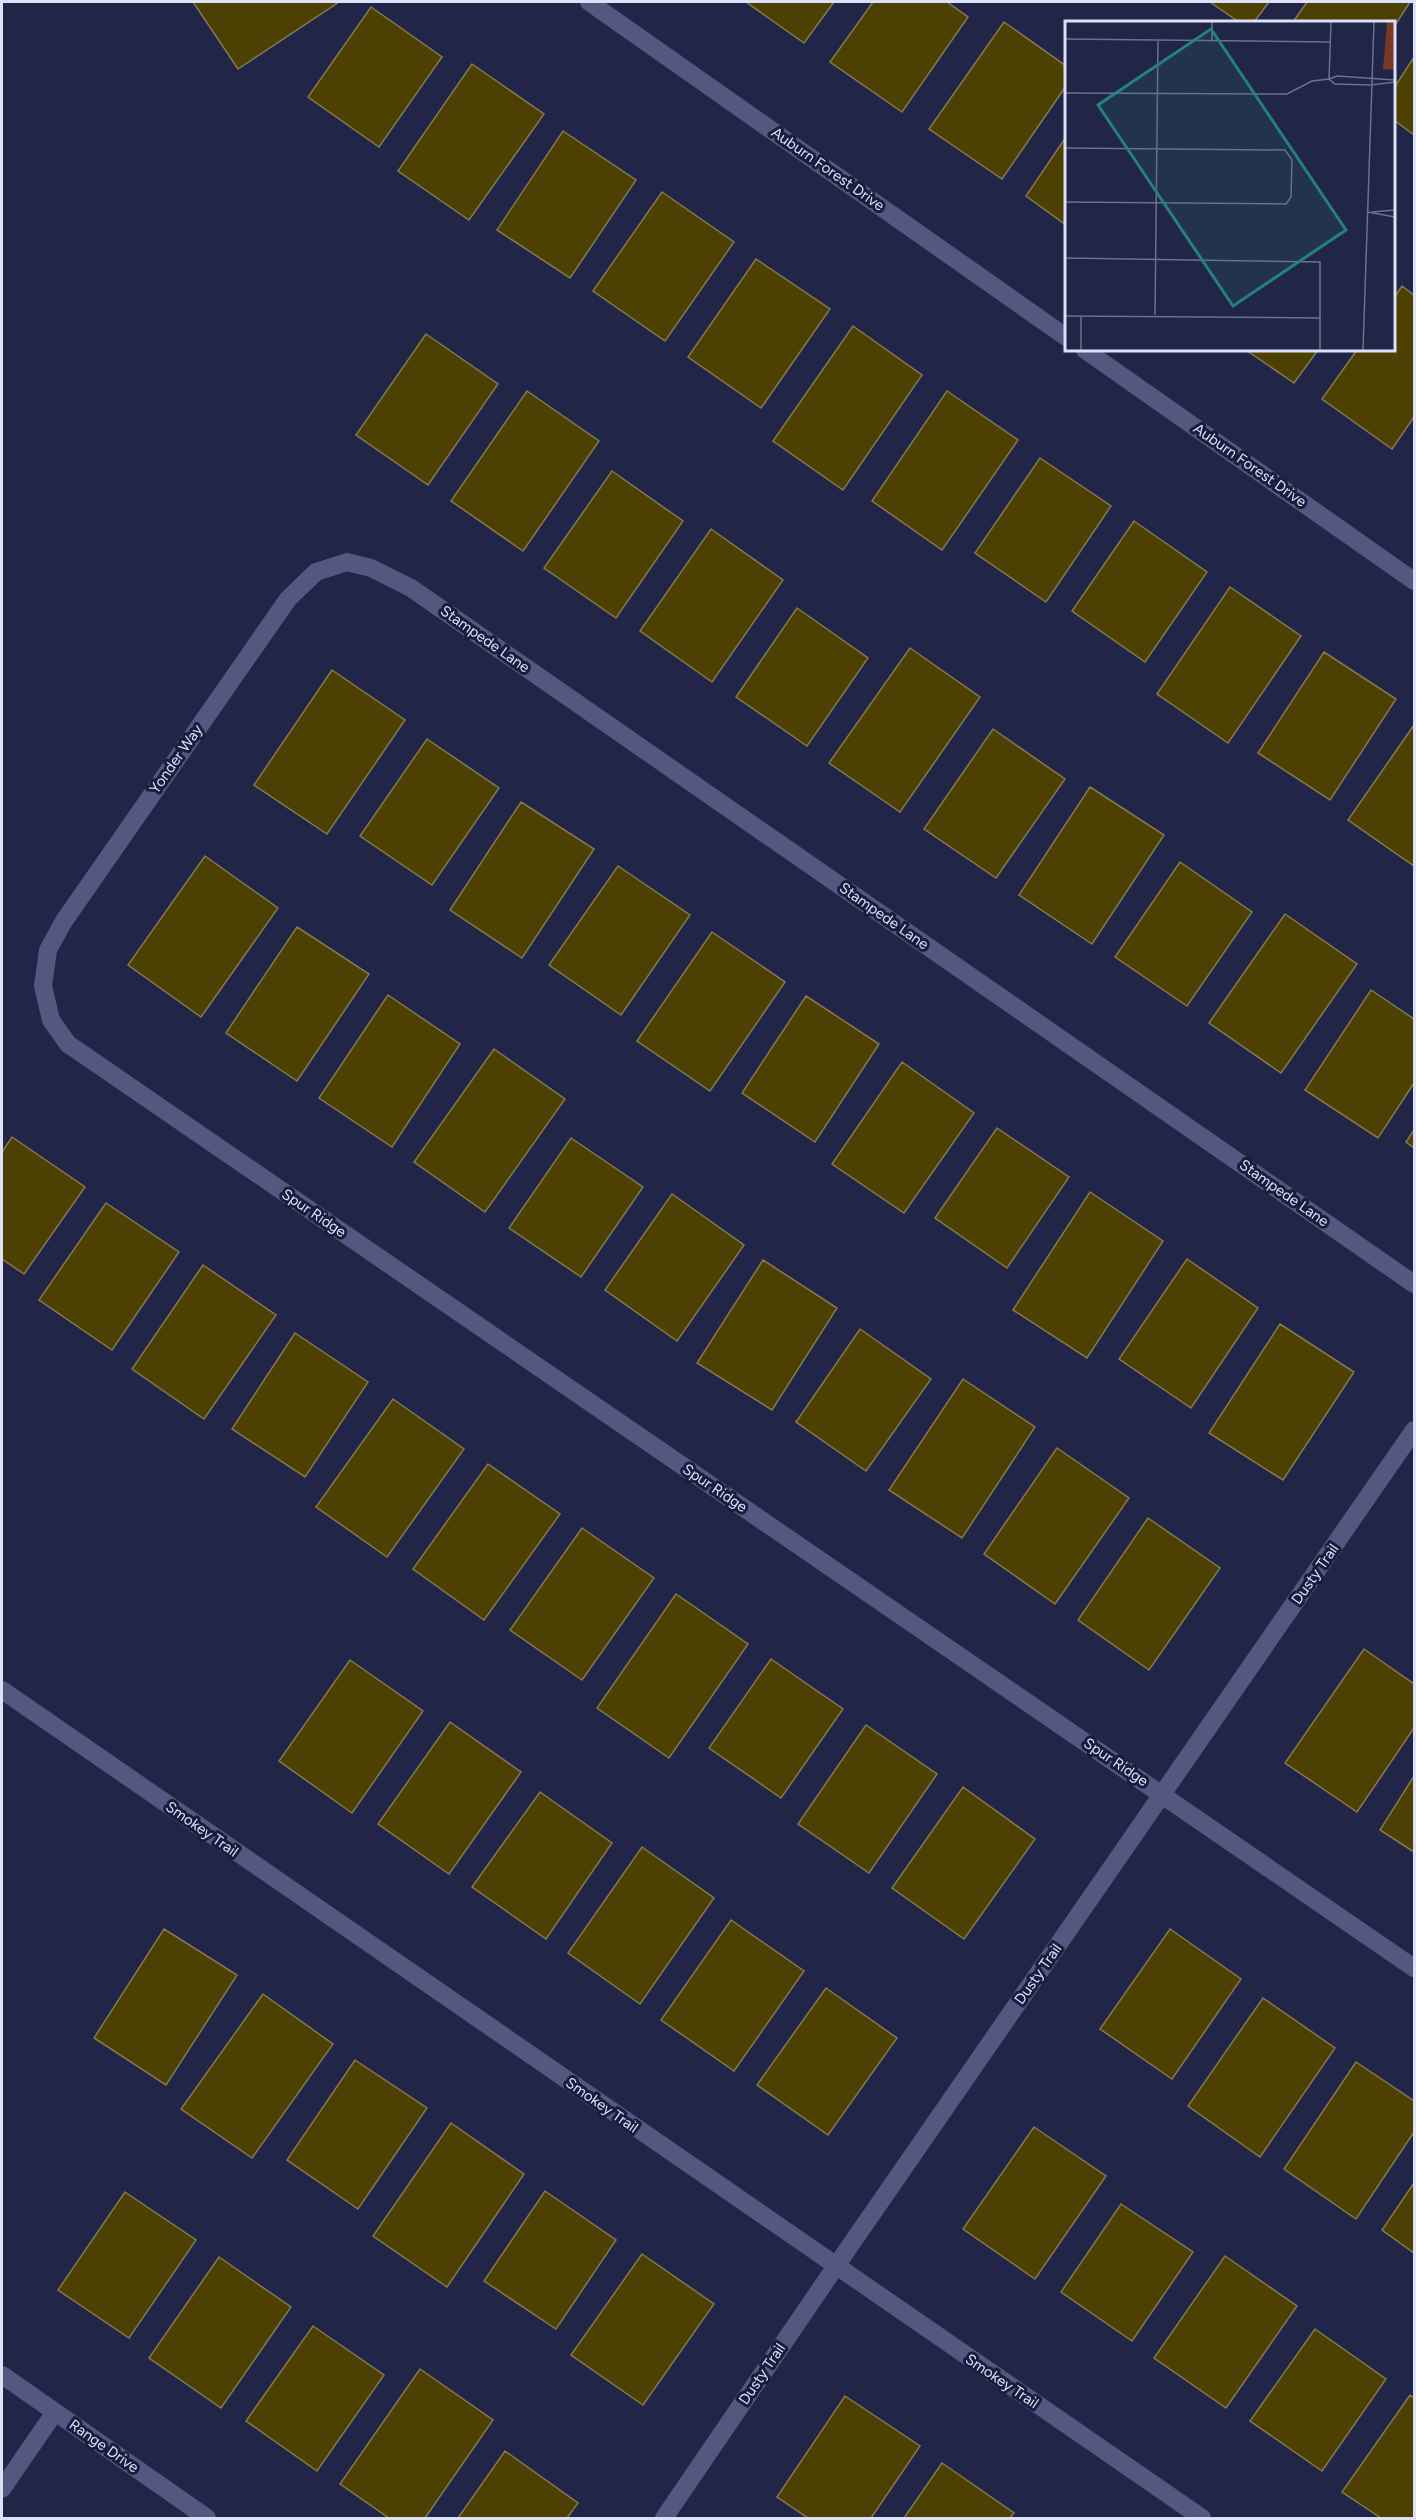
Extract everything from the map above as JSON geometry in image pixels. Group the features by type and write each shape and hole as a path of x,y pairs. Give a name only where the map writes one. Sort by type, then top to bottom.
{"street":[{"name":"Auburn Forest Drive","path":"589,2 1065,336"},
{"name":"Auburn Forest Drive","path":"1086,351 1414,581"},
{"name":"Yonder Way","path":"43,986 48,950 64,921 288,599 316,572 347,562"},
{"name":"Stampede Lane","path":"347,562 371,568 411,588 1414,1284"},
{"name":"Spur Ridge","path":"43,986 51,1020 68,1044 1414,1968"},
{"name":"Dusty Trail","path":"664,2518 1414,1430"},
{"name":"Smokey Trail","path":"2,1690 1202,2518"},
{"name":"Range Drive","path":"2,2375 207,2518"},
{"path":"2,2489 55,2412"}],"building":[{"path":"193,2 339,2 238,69"},
{"path":"746,2 834,2 804,43"},
{"path":"873,2 947,2 968,17 902,112 830,62"},
{"path":"1210,2 1269,2 1255,21 1238,21"},
{"path":"1307,2 1410,2 1395,25 1395,21 1294,21"},
{"path":"371,7 442,57 379,147 308,97"},
{"path":"1004,22 1065,65 1065,87 1002,179 929,129"},
{"path":"1414,57 1414,135 1395,121 1395,86"},
{"path":"472,64 544,114 469,220 398,171"},
{"path":"563,131 636,180 570,278 497,230"},
{"path":"1065,138 1065,224 1026,196"},
{"path":"662,192 734,242 665,341 593,291"},
{"path":"756,259 830,309 761,408 688,357"},
{"path":"1402,286 1414,295 1414,417 1392,449 1322,399 1356,351 1395,351 1395,296"},
{"path":"853,326 922,375 843,490 773,441"},
{"path":"426,334 498,384 428,485 356,435"},
{"path":"1247,351 1317,351 1294,383"},
{"path":"527,391 599,441 523,551 451,501"},
{"path":"947,391 1018,440 942,550 872,501"},
{"path":"1040,458 1111,506 1046,602 975,553"},
{"path":"612,471 683,521 616,618 544,568"},
{"path":"1134,521 1207,572 1145,662 1072,611"},
{"path":"711,529 783,580 712,682 640,631"},
{"path":"1230,587 1301,636 1228,743 1157,694"},
{"path":"797,608 868,658 807,746 736,697"},
{"path":"910,648 980,697 900,812 829,763"},
{"path":"1324,652 1396,699 1330,800 1258,753"},
{"path":"332,670 405,720 327,834 254,785"},
{"path":"1414,725 1414,866 1348,820"},
{"path":"993,729 1065,779 996,878 924,829"},
{"path":"427,739 499,788 432,885 360,836"},
{"path":"1090,787 1164,835 1092,944 1019,895"},
{"path":"521,802 594,849 522,958 450,910"},
{"path":"205,856 278,908 201,1017 128,965"},
{"path":"1180,862 1252,912 1187,1006 1115,957"},
{"path":"618,866 690,915 621,1015 549,965"},
{"path":"1285,914 1357,964 1281,1073 1209,1023"},
{"path":"297,927 369,974 297,1081 226,1033"},
{"path":"712,932 785,982 710,1091 637,1041"},
{"path":"1371,990 1414,1019 1414,1083 1378,1138 1305,1090"},
{"path":"388,995 460,1044 392,1147 319,1098"},
{"path":"806,996 879,1044 815,1142 742,1093"},
{"path":"494,1049 565,1099 485,1212 414,1162"},
{"path":"902,1062 974,1113 904,1213 832,1164"},
{"path":"997,1128 1069,1177 1007,1268 935,1218"},
{"path":"1414,1130 1414,1148 1406,1142"},
{"path":"12,1137 85,1187 24,1274 2,1259 2,1152"},
{"path":"571,1138 643,1187 581,1277 509,1228"},
{"path":"1090,1192 1163,1241 1087,1358 1013,1310"},
{"path":"672,1194 744,1245 677,1341 605,1290"},
{"path":"106,1203 179,1252 112,1350 39,1300"},
{"path":"1187,1259 1258,1308 1191,1408 1119,1359"},
{"path":"763,1260 837,1308 772,1410 697,1363"},
{"path":"203,1265 276,1315 204,1419 132,1369"},
{"path":"1280,1324 1354,1372 1283,1480 1209,1433"},
{"path":"860,1329 931,1379 866,1471 796,1422"},
{"path":"295,1333 368,1382 305,1477 232,1429"},
{"path":"963,1379 1035,1427 962,1538 889,1490"},
{"path":"393,1399 464,1449 387,1557 316,1507"},
{"path":"1057,1448 1129,1498 1055,1604 984,1554"},
{"path":"488,1464 560,1514 484,1620 413,1569"},
{"path":"1148,1518 1220,1568 1149,1670 1078,1620"},
{"path":"582,1528 654,1578 582,1680 510,1630"},
{"path":"676,1594 748,1644 669,1758 597,1708"},
{"path":"1364,1649 1414,1684 1414,1728 1357,1812 1285,1763"},
{"path":"771,1659 843,1709 781,1798 709,1748"},
{"path":"350,1660 423,1711 352,1813 279,1761"},
{"path":"450,1722 521,1772 449,1874 378,1824"},
{"path":"866,1725 937,1774 869,1873 798,1824"},
{"path":"1414,1776 1414,1852 1380,1830"},
{"path":"963,1787 1035,1839 964,1939 892,1888"},
{"path":"540,1792 612,1843 546,1939 472,1887"},
{"path":"642,1847 714,1898 640,2004 568,1953"},
{"path":"731,1920 804,1971 734,2071 661,2020"},
{"path":"164,1929 237,1975 166,2085 94,2038"},
{"path":"1170,1929 1241,1979 1172,2079 1100,2029"},
{"path":"826,1988 897,2038 828,2135 757,2085"},
{"path":"263,1994 333,2044 252,2158 181,2109"},
{"path":"1263,1998 1335,2048 1260,2157 1188,2106"},
{"path":"355,2060 427,2108 358,2209 287,2160"},
{"path":"1356,2062 1414,2101 1414,2132 1356,2219 1284,2169"},
{"path":"451,2123 524,2174 447,2287 373,2236"},
{"path":"1034,2127 1106,2176 1035,2279 963,2229"},
{"path":"1414,2183 1414,2253 1382,2230"},
{"path":"545,2191 616,2240 556,2329 484,2281"},
{"path":"125,2192 196,2240 129,2338 58,2290"},
{"path":"1121,2204 1193,2252 1132,2341 1061,2292"},
{"path":"642,2254 714,2304 643,2405 571,2355"},
{"path":"1225,2256 1297,2306 1226,2408 1154,2358"},
{"path":"219,2257 291,2307 221,2408 149,2358"},
{"path":"313,2326 384,2375 317,2471 246,2421"},
{"path":"1315,2329 1386,2379 1322,2471 1250,2421"},
{"path":"420,2369 493,2420 425,2518 389,2518 340,2484"},
{"path":"1410,2395 1414,2398 1414,2518 1381,2518 1342,2492"},
{"path":"845,2396 920,2446 871,2518 808,2518 777,2497"},
{"path":"505,2451 578,2503 567,2518 458,2518"},
{"path":"942,2463 1014,2513 1010,2518 904,2518"}]}
